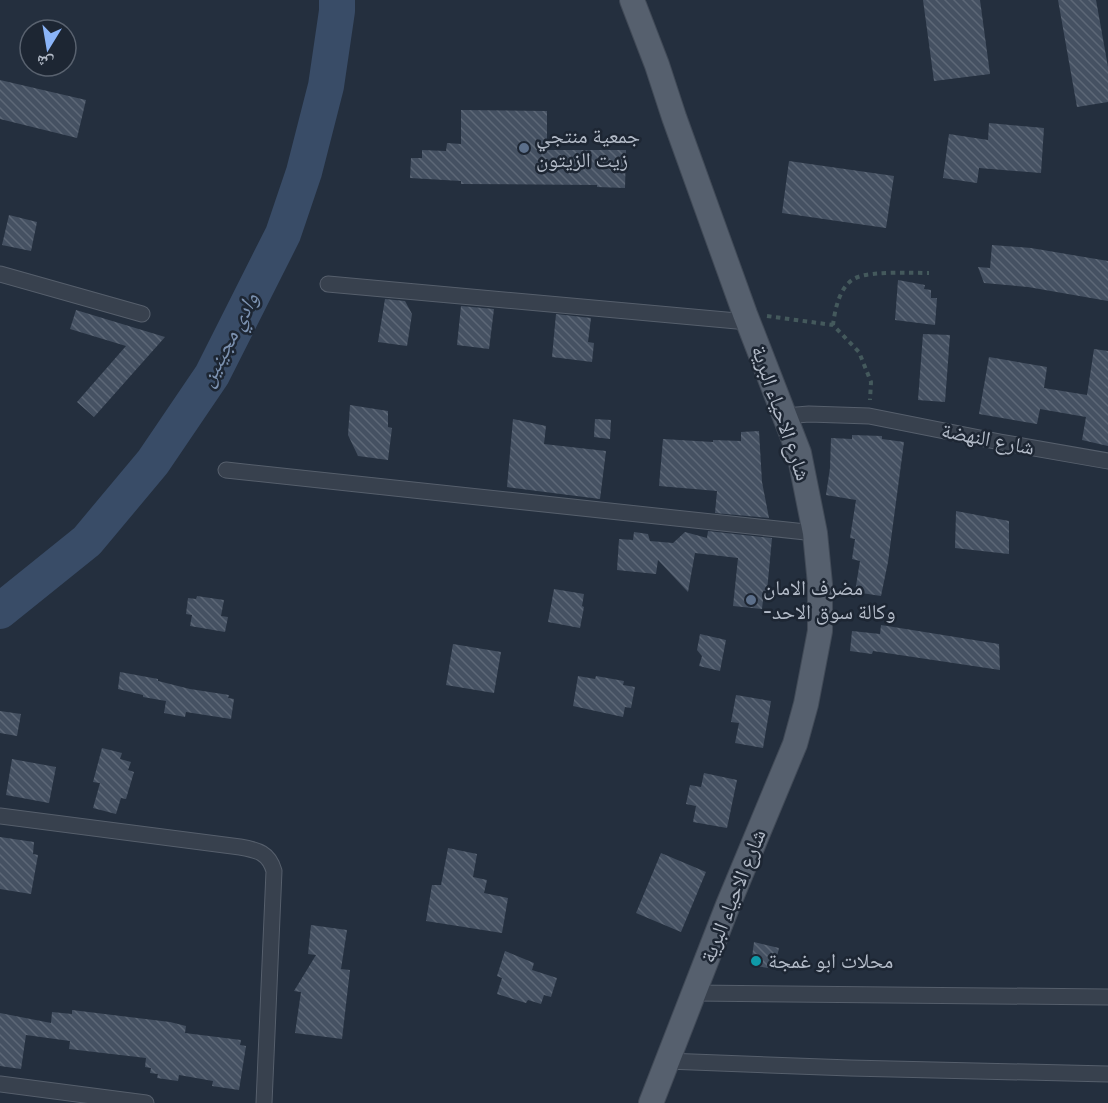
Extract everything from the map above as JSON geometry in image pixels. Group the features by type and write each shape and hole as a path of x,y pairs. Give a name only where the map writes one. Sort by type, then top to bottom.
{"main road":[{"name":"شارع الاحياء البرية","path":"632,0 747,318 799,453 815,533 820,584 820,631 806,704 795,744 744,864 651,1103"}],"street":[{"path":"0,274 142,314"},
{"path":"328,284 747,318"},
{"name":"شارع النهضة","path":"785,416 809,414 869,416 1108,461"},
{"path":"226,470 815,533"},
{"path":"0,816 240,847 255,850 272,862 274,871 264,1103"},
{"path":"694,993 1108,997"},
{"path":"667,1061 1108,1074"},
{"path":"0,1084 146,1103"}],"path":[{"path":"833,325 836,306 844,288 856,277 890,273 929,273"},
{"path":"747,318 833,325 859,352 871,382 869,416"}],"building":[{"path":"923,0 980,0 990,74 934,81"},
{"path":"1058,0 1096,0 1108,67 1108,102 1077,107"},
{"path":"0,80 86,100 77,138 0,119"},
{"path":"461,110 547,111 547,150 626,150 625,188 597,187 597,185 461,184 461,181 410,178 411,158 422,158 422,150 446,151 447,143 461,144"},
{"path":"989,123 1044,128 1041,173 979,168 977,183 943,178 949,134 988,140"},
{"path":"789,161 894,176 886,228 782,213"},
{"path":"9,215 37,222 31,251 2,245"},
{"path":"992,245 1031,248 1108,261 1108,301 1028,287 984,283 978,267 990,268"},
{"path":"898,280 925,285 924,289 931,290 931,298 937,298 935,325 895,320"},
{"path":"385,299 405,301 412,314 407,346 378,342"},
{"path":"461,306 494,309 489,349 457,345"},
{"path":"76,310 165,337 94,417 77,402 126,346 70,329"},
{"path":"556,314 591,318 588,342 594,343 592,362 552,357"},
{"path":"923,334 950,335 945,402 918,400"},
{"path":"1094,349 1108,351 1108,446 1082,440 1086,417 1040,409 1037,424 979,414 989,357 1047,367 1044,388 1087,395"},
{"path":"350,405 388,411 388,427 392,428 388,460 358,456 348,435"},
{"path":"513,419 546,426 544,444 606,451 600,499 507,487"},
{"path":"595,419 611,420 610,439 594,437"},
{"path":"759,431 762,482 769,518 715,513 717,491 659,486 663,439 741,441 741,432"},
{"path":"852,435 882,436 882,439 904,442 888,562 881,596 855,592 860,561 852,559 855,539 850,538 856,500 826,495 831,438 852,439"},
{"path":"956,511 1009,521 1009,554 955,548"},
{"path":"708,531 772,538 767,591 764,591 762,609 733,606 738,558 695,553 688,592 658,560 656,574 617,570 619,539 633,540 634,532 648,534 650,541 673,543 685,532 707,538"},
{"path":"554,589 584,594 580,628 548,622"},
{"path":"197,596 224,600 221,616 228,617 225,632 190,626 192,615 186,614 188,598 196,599"},
{"path":"881,625 999,644 1000,670 873,651 872,654 850,651 852,631 880,634"},
{"path":"700,634 726,640 720,671 699,666 702,656 697,650"},
{"path":"453,644 501,652 494,693 446,685"},
{"path":"120,672 158,679 158,681 190,689 229,695 228,698 234,699 231,719 186,712 185,717 164,713 166,701 118,689"},
{"path":"578,676 595,679 596,676 624,681 623,685 635,687 631,708 625,707 623,717 573,706"},
{"path":"736,695 771,701 763,748 735,743 739,723 731,722"},
{"path":"0,711 21,714 17,736 0,733"},
{"path":"102,748 122,753 120,759 131,762 128,770 134,772 126,799 121,798 116,814 93,808 100,783 93,782"},
{"path":"12,759 56,767 49,803 6,795"},
{"path":"704,773 737,780 727,828 693,822 696,806 686,804 690,785 701,787"},
{"path":"0,837 34,842 33,854 38,855 31,894 0,889"},
{"path":"448,848 477,854 473,877 487,880 484,893 508,898 502,933 426,921 432,885 441,885"},
{"path":"661,853 706,872 681,932 636,913"},
{"path":"311,925 347,930 341,969 350,970 342,1039 295,1033 301,992 294,991 316,955 308,954"},
{"path":"754,942 779,948 774,969 751,965"},
{"path":"505,951 534,963 532,970 557,978 551,997 544,995 541,1004 528,1000 526,1003 497,994 502,978 497,976"},
{"path":"72,1010 170,1022 186,1026 185,1033 241,1040 240,1045 246,1046 239,1090 212,1086 213,1081 179,1075 178,1081 157,1078 158,1074 150,1073 151,1068 145,1067 146,1058 69,1049 70,1041 26,1035 21,1069 0,1066 0,1013 51,1023 52,1012 72,1014"}],"waterway":[{"name":"وادي مجينين","path":"0,611 87,541 153,462 212,375 283,234 304,172 326,86 337,0"}],"place":[{"name":"جمعية منتجي زيت الزيتون","path":"524,148"},
{"name":"مضرف الامان -وكالة سوق الاحد","path":"751,600"},
{"name":"محلات ابو غمجة","path":"756,961"}]}
